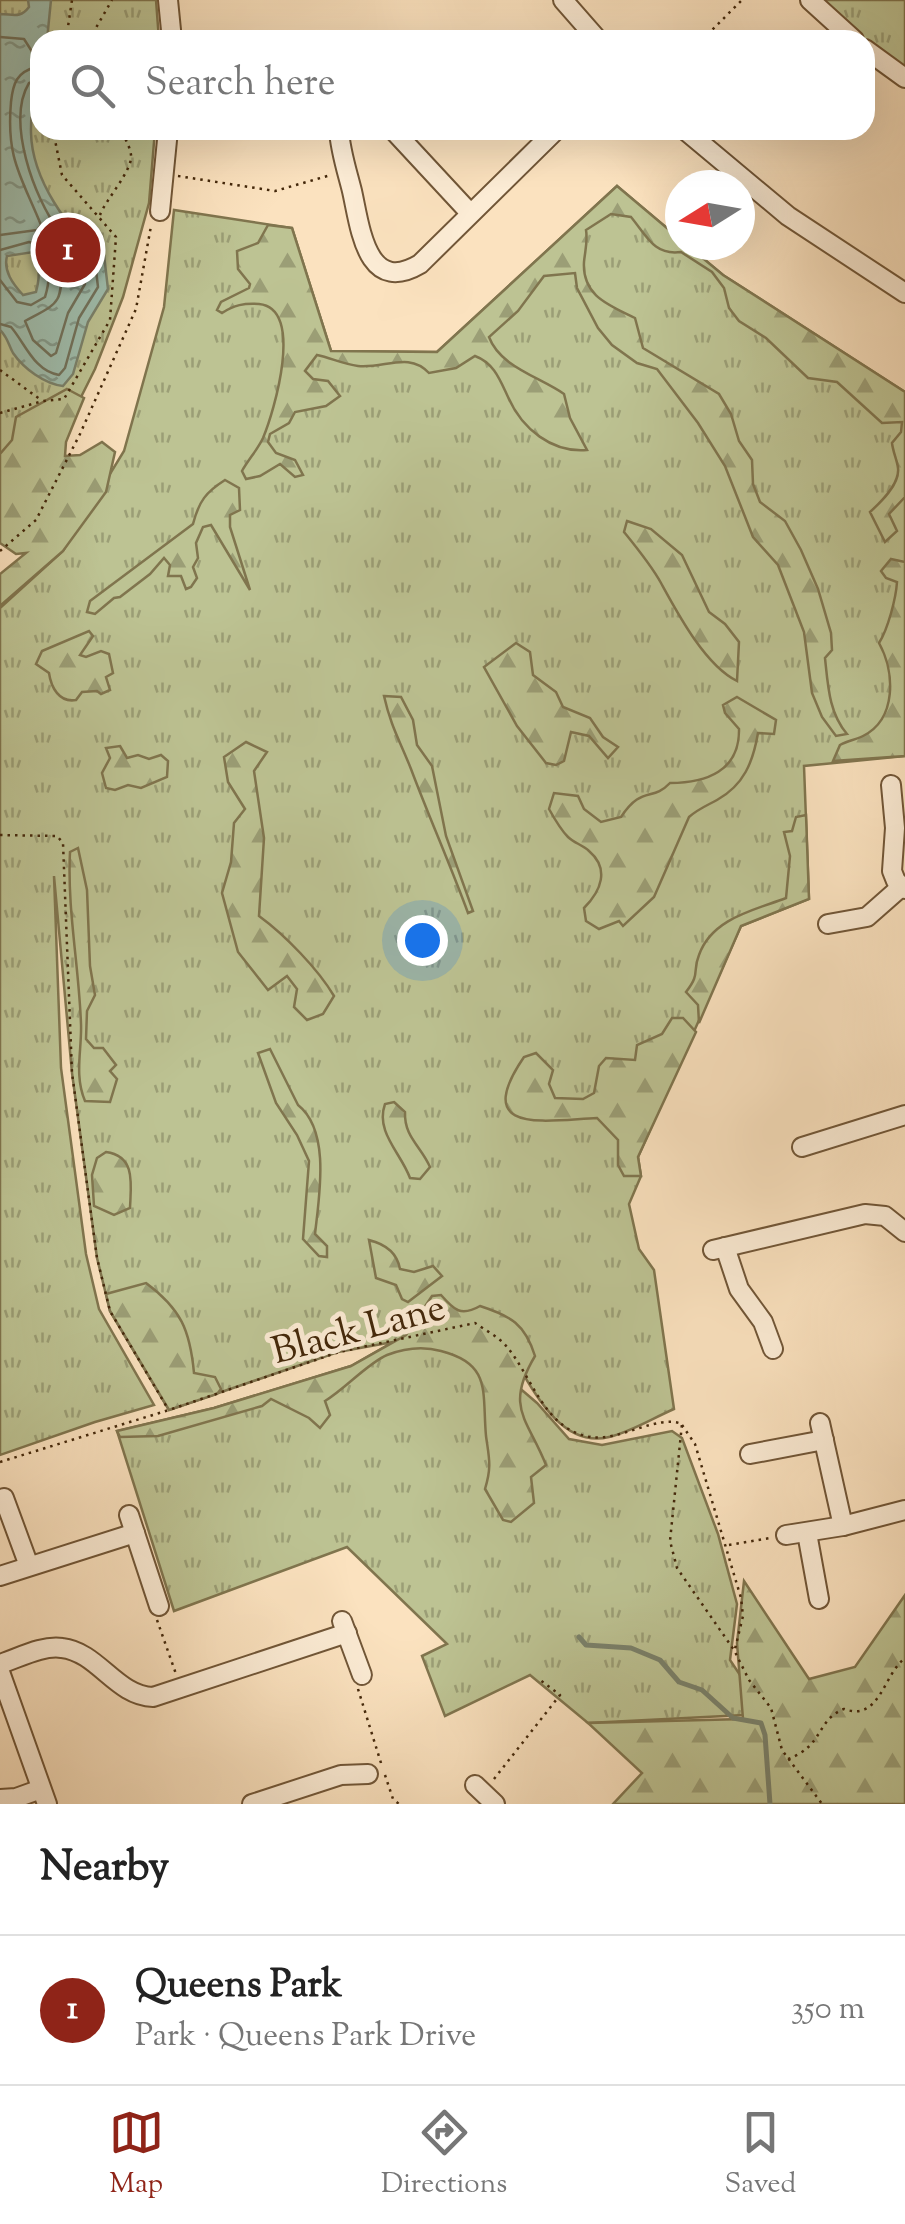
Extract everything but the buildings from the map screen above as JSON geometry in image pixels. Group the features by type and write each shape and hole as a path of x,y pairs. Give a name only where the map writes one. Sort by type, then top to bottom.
{"street":[{"path":"168,0 171,30"},
{"path":"563,0 589,30"},
{"path":"810,0 843,30"},
{"path":"875,56 905,78"},
{"path":"161,207 168,140"},
{"path":"341,140 368,252 385,270 402,271 420,264 546,140"},
{"path":"402,140 470,212"},
{"path":"697,140 788,216 905,292"},
{"path":"828,924 867,916 903,888 892,871 895,828 891,785"},
{"path":"802,1147 905,1115"},
{"path":"773,1348 772,1319 739,1289 719,1249 865,1214 886,1216 904,1228"},
{"path":"762,1445 822,1432 843,1526"},
{"path":"4,1498 29,1566"},
{"path":"786,1535 905,1510"},
{"path":"0,1576 132,1524 159,1606"},
{"path":"807,1532 818,1591 835,1580"},
{"path":"0,1664 44,1649 63,1648 83,1655 142,1696 160,1696 344,1627 362,1675"},
{"path":"0,1672 44,1796 0,1799"},
{"path":"252,1804 342,1775 368,1774"}],"path":[{"path":"68,30 72,0"},
{"path":"95,30 112,0"},
{"path":"712,30 742,0"},
{"path":"0,414 42,401 64,399 110,320 116,237 62,175 54,140"},
{"path":"99,217 107,197 128,171 132,156 126,140"},
{"path":"166,174 275,191 347,172"},
{"path":"0,551 36,520 80,434 136,309 154,210 161,207"},
{"path":"0,370 42,401"},
{"path":"0,834 49,834 57,836 63,844 72,1073 97,1258 110,1311 168,1410"},
{"name":"Black Lane","path":"0,1462 338,1352 475,1324 506,1344 550,1414 577,1434 608,1438 670,1421 682,1424"},
{"path":"682,1424 694,1444 726,1545 743,1616 734,1650"},
{"path":"682,1424 670,1540 672,1556 683,1579 771,1708 788,1759 822,1804"},
{"path":"726,1545 786,1535"},
{"path":"159,1606 156,1617 181,1690"},
{"path":"788,1759 809,1750 834,1713 844,1709 856,1714 866,1710 882,1696 897,1664 905,1658"},
{"path":"362,1675 357,1684 362,1702 392,1799 400,1804"},
{"path":"484,1794 560,1695 540,1680"}],"green space":[{"path":"0,0 156,0 158,30 30,30 30,140 154,140 149,203 123,297 95,369 72,415 0,515"},
{"path":"810,0 905,0 905,78 875,56 875,30 843,30"},
{"path":"617,186 665,226 665,260 705,260 905,392 905,756 804,766 809,899 741,926 638,1157 641,1176 629,1204 639,1249 654,1270 674,1409 609,1437 591,1438 574,1433 546,1409 506,1345 453,1331 537,1403 569,1439 602,1445 672,1431 682,1438 718,1534 737,1604 730,1660 766,1714 588,1723 530,1675 445,1716 422,1656 447,1644 347,1547 174,1611 117,1431 214,1408 351,1366 393,1342 338,1352 169,1410 110,1311 97,1258 72,1073 54,876 61,1068 86,1254 99,1309 154,1405 0,1455 0,608 63,551 124,451 164,307 174,210 292,228 331,351 437,352"},
{"path":"617,186 665,226 665,251 646,237 631,217 611,214 586,230 587,283 607,304 635,318 643,348 719,394 731,414 739,441 752,460 753,484 760,502 785,521 818,589 831,633 832,650 825,658 830,699 847,734 836,736 822,717 812,693 804,632 778,565 753,537 725,466 657,369 637,363 612,345 598,328 577,288 575,273 544,276 518,311 489,337 511,364 564,394 570,418 587,450 550,443 530,429 514,409 496,373 475,356 456,368 429,373 413,363 358,366 317,355 305,371 313,379 328,381 340,396 326,406 295,412 289,423 270,434 268,442 276,453 295,460 303,475 295,477 280,464 246,479 242,471 263,438 279,385 281,323 273,310 259,304 239,305 222,313 217,310 221,302 249,288 238,269 237,251 258,243 268,225 292,228 331,351 437,352"},
{"path":"693,260 705,260 905,392 905,497 889,514 897,531 885,542 870,512 896,480 898,468 892,443 901,432 902,422 882,423 837,382 808,378 766,338 739,321 712,272"},
{"path":"67,389 84,398 66,442 65,456 80,455 102,442 115,452 106,492 63,551 0,606 0,574 26,553 16,554 0,543 0,454 12,440 16,417"},
{"path":"225,480 239,488 240,510 230,515 230,527 250,590 211,525 203,527 196,543 198,558 193,567 197,578 191,587 186,589 181,576 168,576 170,565 164,558 120,597 95,614 87,612 90,601 193,524 204,498"},
{"path":"627,521 651,529 682,555 709,612 739,642 737,681 714,663 693,638 653,570 624,532"},
{"path":"891,559 905,562 905,756 833,761 840,745 874,728 887,707 890,681 879,643 897,582 881,571"},
{"path":"89,631 93,636 80,655 86,657 101,651 109,654 113,673 106,677 110,690 101,694 82,692 76,700 65,699 54,688 49,673 36,664 42,651"},
{"path":"516,643 530,652 533,675 556,692 563,707 590,718 603,737 618,747 608,758 589,736 571,732 564,761 556,765 546,763 517,726 484,667"},
{"path":"384,696 401,697 413,720 417,745 432,766 446,836 473,911 468,913"},
{"path":"737,697 776,720 774,734 758,733 741,780 689,817 654,897 623,926 619,921 599,929 586,921 584,908 599,887 601,872 596,858 568,837 555,820 549,809 554,793 578,796 584,809 601,822 621,817 635,801 670,783 718,772 734,755 738,743 739,729 723,705"},
{"path":"246,742 267,752 254,771 264,838 259,916 300,953 334,996 323,1014 307,1020 294,1007 297,989 287,976 268,990 238,952 222,893 231,862 234,823 245,809 228,782 224,757"},
{"path":"120,746 127,758 161,755 168,761 167,777 141,788 106,788 102,773 110,758 106,748"},
{"path":"806,815 809,899 741,926 699,1023 698,1005 686,992 705,942 736,917 786,898 790,856 784,832 792,831 796,817"},
{"path":"78,848 87,890 95,995 87,1011 86,1039 94,1048 103,1048 116,1065 110,1071 117,1079 110,1102 85,1101 80,1082 81,1024 70,873 70,852"},
{"path":"672,1018 683,1018 696,1032 638,1157 641,1176 624,1176 618,1165 618,1140 597,1118 538,1120 510,1112 506,1100 510,1082 524,1057 536,1053 553,1070 549,1084 555,1098 583,1099 594,1093 599,1066 606,1058 635,1060 637,1045 662,1034"},
{"path":"270,1049 315,1131 320,1165 315,1234 327,1246 327,1257 319,1256 303,1239 309,1161 276,1103 258,1053"},
{"path":"394,1102 405,1112 410,1135 430,1167 420,1179 410,1178 386,1133 385,1104"},
{"path":"106,1152 123,1159 130,1172 130,1208 114,1215 94,1206 92,1175 97,1158"},
{"path":"369,1240 389,1250 400,1269 414,1272 433,1266 442,1276 408,1302 402,1299 396,1285 376,1278"},
{"path":"146,1283 176,1312 190,1344 194,1373 215,1377 221,1389 217,1394 169,1410 110,1311 106,1294"},
{"path":"441,1295 458,1310 480,1306 508,1318 527,1336 535,1356 521,1388 520,1401 526,1424 546,1465 531,1477 534,1503 511,1522 503,1520 485,1489 489,1462 483,1393 477,1372 441,1351 407,1349 380,1359 325,1401 330,1415 320,1428 309,1418 271,1399 262,1406 158,1436 120,1437 117,1431 214,1408 351,1366 406,1335 432,1296"},
{"path":"744,1581 809,1679 855,1667 905,1595 905,1804 613,1804 642,1773 588,1723 743,1719 737,1643"}],"water":[{"path":"28,0 51,0 48,30 30,30 30,140 38,168 65,218 104,255 108,289 88,322 73,374 63,386 42,379 23,365 0,330 0,14 26,11","holes":["33,252 39,272 36,292 23,295 12,282 7,256"]}],"waterway":[{"path":"579,1637 586,1645 631,1648 660,1660 679,1682 702,1690 733,1718 761,1723 770,1804"}],"place":[{"name":"Queens Park","path":"68,250"}]}
